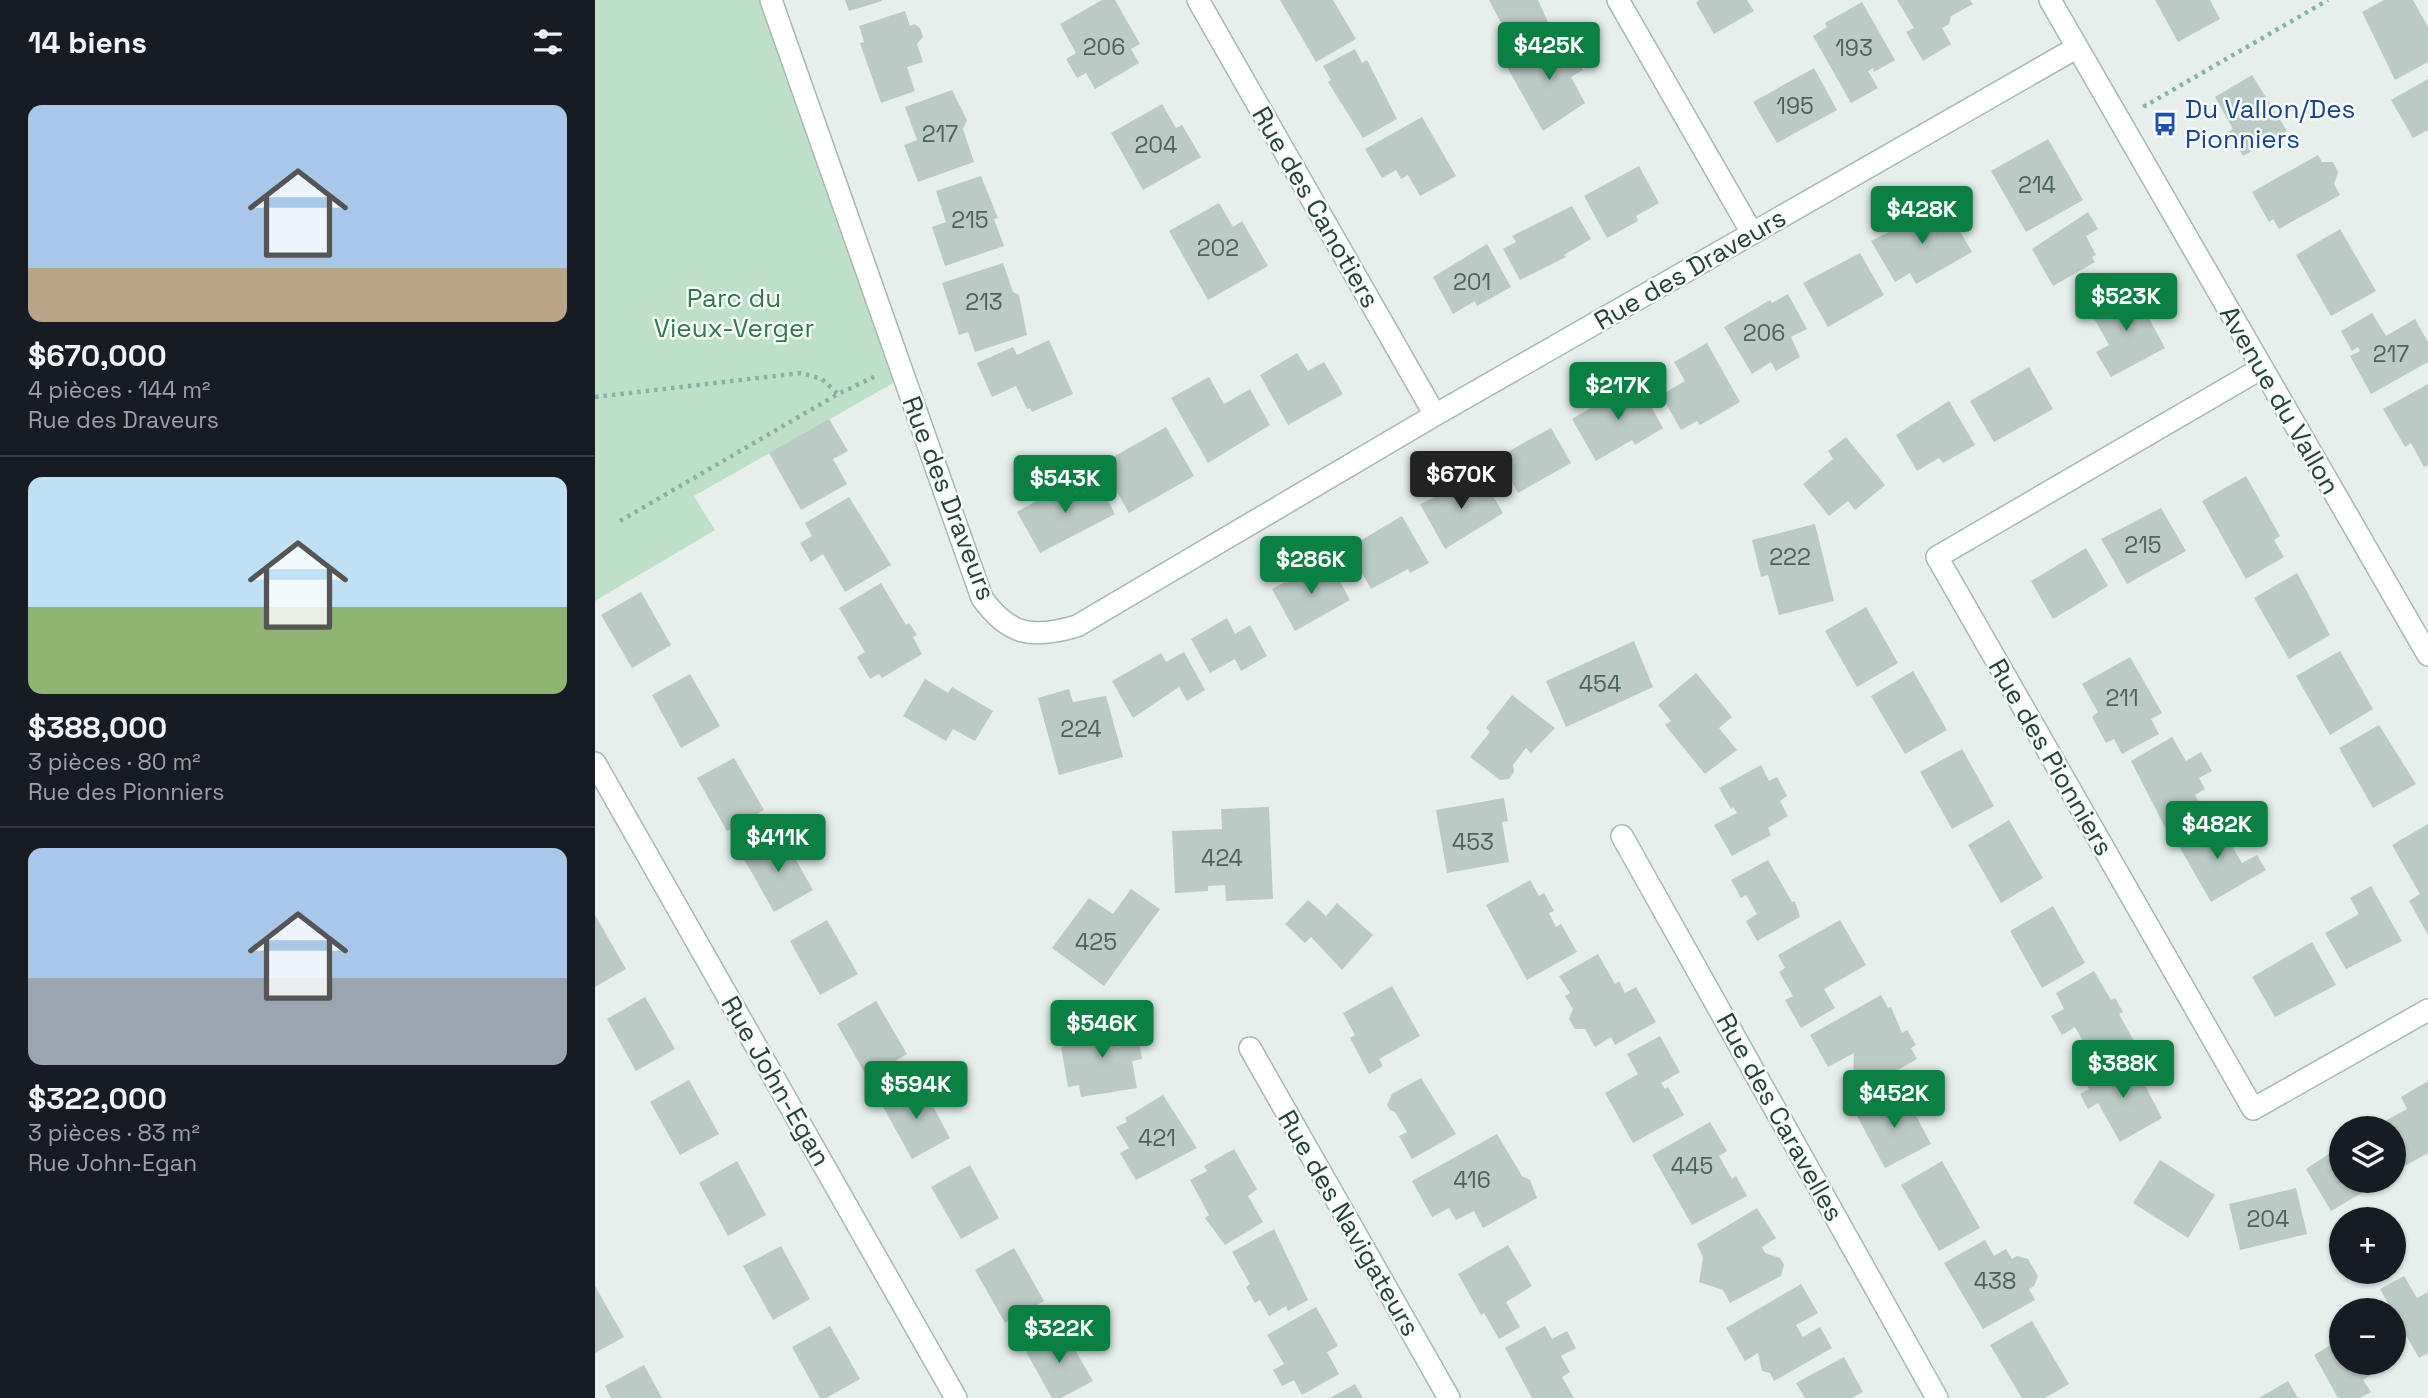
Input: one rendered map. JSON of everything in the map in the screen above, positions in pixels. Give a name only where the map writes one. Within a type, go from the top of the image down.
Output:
[{"type":"street","name":"Rue des Draveurs","points":[[771,0],[982,598],[995,616],[1013,628],[1033,635],[1077,626],[1436,415],[2077,48]]},
{"type":"street","name":"Rue des Canotiers","points":[[1198,0],[1436,415]]},
{"type":"street","points":[[1618,0],[1752,233]]},
{"type":"street","name":"Avenue du Vallon","points":[[2050,0],[2428,655]]},
{"type":"street","name":"Rue des Pionniers","points":[[2262,368],[1937,557],[2253,1109],[2428,1010]]},
{"type":"street","name":"Rue John-Egan","points":[[595,763],[957,1398]]},
{"type":"street","name":"Rue des Caravelles","points":[[1622,836],[1937,1398]]},
{"type":"street","name":"Rue des Navigateurs","points":[[1250,1048],[1449,1398]]},
{"type":"path","points":[[2139,95],[2145,106],[2328,0]]},
{"type":"path","points":[[620,521],[838,394],[899,365]]},
{"type":"path","points":[[595,397],[801,373],[822,379],[838,394]]},
{"type":"green space","name":"Parc du Vieux-Verger","points":[[595,0],[771,0],[904,377],[694,496],[715,530],[595,601]]},
{"type":"building","points":[[845,0],[882,0],[882,1],[849,11]]},
{"type":"building","points":[[1102,0],[1115,0],[1140,44],[1131,49],[1139,63],[1095,89],[1086,73],[1077,78],[1066,59],[1076,53],[1060,24]]},
{"type":"building","points":[[1280,0],[1333,0],[1356,39],[1316,62]]},
{"type":"building","points":[[1489,0],[1538,0],[1552,31],[1516,51]]},
{"type":"building","points":[[1699,0],[1747,0],[1754,11],[1714,34],[1696,3]]},
{"type":"building","points":[[1897,0],[1970,0],[1973,4],[1951,16],[1949,24],[1942,28],[1951,44],[1923,61],[1906,32],[1914,28]]},
{"type":"building","points":[[2155,0],[2210,0],[2220,19],[2178,42]]},
{"type":"building","points":[[2384,0],[2413,0],[2428,27],[2428,62],[2395,80],[2362,12]]},
{"type":"building","points":[[1862,2],[1895,60],[1874,72],[1873,68],[1868,71],[1878,88],[1851,103],[1813,36],[1827,27],[1825,23]]},
{"type":"building","points":[[905,11],[910,26],[914,24],[920,28],[923,37],[917,44],[923,62],[907,67],[915,91],[881,103],[860,43],[864,42],[859,26]]},
{"type":"building","points":[[1563,35],[1583,70],[1571,77],[1585,103],[1543,131],[1507,67]]},
{"type":"building","points":[[1355,49],[1362,63],[1367,60],[1397,119],[1363,138],[1328,82],[1331,80],[1323,66]]},
{"type":"building","points":[[1814,68],[1837,110],[1777,143],[1753,102]]},
{"type":"building","points":[[2252,75],[2287,131],[2243,156],[2229,131],[2233,129],[2215,97]]},
{"type":"building","points":[[2428,79],[2428,130],[2413,138],[2391,100]]},
{"type":"building","points":[[952,90],[967,120],[963,129],[974,162],[918,182],[904,145],[917,140],[905,107]]},
{"type":"building","points":[[1162,104],[1176,128],[1182,125],[1201,157],[1143,190],[1111,133]]},
{"type":"building","points":[[1422,117],[1456,176],[1420,196],[1408,175],[1401,179],[1396,170],[1382,178],[1365,149]]},
{"type":"building","points":[[2048,139],[2083,200],[2026,232],[1991,171]]},
{"type":"building","points":[[2318,155],[2322,162],[2333,162],[2338,172],[2334,184],[2340,195],[2279,229],[2273,219],[2269,222],[2252,192]]},
{"type":"building","points":[[1639,166],[1659,203],[1636,216],[1638,221],[1607,238],[1584,196]]},
{"type":"building","points":[[981,176],[998,218],[994,219],[1004,246],[945,266],[932,227],[946,222],[936,191]]},
{"type":"building","points":[[1219,203],[1233,227],[1242,221],[1268,266],[1208,300],[1169,231]]},
{"type":"building","points":[[1944,204],[1972,252],[1916,284],[1910,273],[1895,282],[1871,241]]},
{"type":"building","points":[[1572,206],[1591,239],[1564,255],[1566,257],[1520,280],[1503,249],[1516,242],[1512,236]]},
{"type":"building","points":[[2088,212],[2098,229],[2086,236],[2096,255],[2092,257],[2095,262],[2053,286],[2032,249]]},
{"type":"building","points":[[2340,229],[2376,291],[2331,316],[2296,255]]},
{"type":"building","points":[[1487,244],[1511,287],[1477,306],[1475,301],[1453,314],[1433,277]]},
{"type":"building","points":[[1860,253],[1884,295],[1828,327],[1803,283]]},
{"type":"building","points":[[1003,263],[1013,292],[1019,295],[1027,335],[975,352],[968,332],[959,335],[942,283]]},
{"type":"building","points":[[2132,287],[2165,348],[2111,377],[2096,352],[2109,345],[2090,311]]},
{"type":"building","points":[[1788,294],[1807,329],[1791,337],[1800,357],[1776,371],[1771,362],[1752,374],[1724,327],[1770,300],[1772,303]]},
{"type":"building","points":[[2372,313],[2386,336],[2415,319],[2428,342],[2428,362],[2371,394],[2350,356],[2360,351],[2358,347],[2352,351],[2341,331]]},
{"type":"building","points":[[1049,340],[1073,394],[1032,412],[1030,408],[1027,409],[1016,386],[992,397],[977,363],[1013,347],[1017,355]]},
{"type":"building","points":[[1707,343],[1740,402],[1700,425],[1697,421],[1681,430],[1661,395],[1685,381],[1674,362]]},
{"type":"building","points":[[1297,353],[1308,371],[1324,362],[1343,394],[1288,425],[1260,375]]},
{"type":"building","points":[[2029,367],[2053,409],[1994,442],[1970,401]]},
{"type":"building","points":[[1209,377],[1224,404],[1250,389],[1270,425],[1208,463],[1171,398]]},
{"type":"building","points":[[1637,381],[1663,428],[1635,445],[1632,440],[1596,461],[1572,419]]},
{"type":"building","points":[[2428,384],[2428,465],[2424,467],[2411,443],[2405,447],[2383,409]]},
{"type":"building","points":[[1949,401],[1975,445],[1943,463],[1939,458],[1917,471],[1896,435]]},
{"type":"building","points":[[829,419],[848,451],[833,459],[847,484],[801,510],[769,453]]},
{"type":"building","points":[[1166,427],[1194,476],[1129,513],[1101,464]]},
{"type":"building","points":[[1551,428],[1571,463],[1518,493],[1498,457]]},
{"type":"building","points":[[1846,437],[1885,485],[1855,510],[1848,501],[1829,516],[1803,484],[1833,459],[1828,451]]},
{"type":"building","points":[[1481,475],[1503,513],[1445,549],[1420,504]]},
{"type":"building","points":[[2246,476],[2280,536],[2274,540],[2284,557],[2246,579],[2202,501]]},
{"type":"building","points":[[1097,481],[1115,514],[1040,553],[1017,512],[1063,486],[1069,497]]},
{"type":"building","points":[[849,497],[891,565],[845,592],[823,554],[811,562],[800,543],[812,536],[805,523]]},
{"type":"building","points":[[2161,508],[2186,551],[2127,584],[2101,539]]},
{"type":"building","points":[[1402,516],[1429,563],[1410,573],[1408,569],[1371,589],[1348,548]]},
{"type":"building","points":[[1815,524],[1834,601],[1779,615],[1768,575],[1761,577],[1752,540]]},
{"type":"building","points":[[2086,548],[2108,586],[2053,619],[2031,581]]},
{"type":"building","points":[[1330,563],[1350,600],[1295,631],[1272,589],[1304,572],[1306,576]]},
{"type":"building","points":[[2297,573],[2330,635],[2289,659],[2254,598]]},
{"type":"building","points":[[881,583],[906,625],[909,623],[917,635],[913,637],[922,654],[882,678],[879,674],[870,679],[857,657],[865,652],[839,608]]},
{"type":"building","points":[[641,592],[671,645],[632,668],[601,615]]},
{"type":"building","points":[[1866,607],[1898,663],[1857,687],[1825,631]]},
{"type":"building","points":[[1227,618],[1235,634],[1250,625],[1267,656],[1241,671],[1235,659],[1210,673],[1191,639]]},
{"type":"building","points":[[1634,641],[1653,687],[1566,727],[1546,681]]},
{"type":"building","points":[[2340,651],[2373,709],[2330,735],[2296,676]]},
{"type":"building","points":[[1184,652],[1205,690],[1187,701],[1179,687],[1133,718],[1112,681],[1161,653],[1166,662]]},
{"type":"building","points":[[2130,657],[2162,713],[2151,719],[2159,734],[2122,754],[2114,739],[2106,743],[2092,717],[2098,712],[2082,684]]},
{"type":"building","points":[[1913,671],[1947,730],[1905,754],[1871,696]]},
{"type":"building","points":[[1696,673],[1732,717],[1719,728],[1737,750],[1705,774],[1665,725],[1671,721],[1658,705]]},
{"type":"building","points":[[690,674],[720,726],[681,748],[652,695]]},
{"type":"building","points":[[925,679],[948,693],[952,687],[993,711],[975,741],[953,729],[946,741],[903,716]]},
{"type":"building","points":[[1069,689],[1073,702],[1106,696],[1123,757],[1059,775],[1038,698]]},
{"type":"building","points":[[1512,695],[1555,728],[1531,753],[1526,748],[1513,765],[1514,772],[1509,779],[1500,780],[1470,757],[1490,732],[1486,728]]},
{"type":"building","points":[[2379,725],[2416,784],[2373,808],[2339,748]]},
{"type":"building","points":[[2172,737],[2186,761],[2201,752],[2212,771],[2199,778],[2205,789],[2195,795],[2203,810],[2167,831],[2131,761]]},
{"type":"building","points":[[1962,749],[1994,806],[1952,829],[1920,772]]},
{"type":"building","points":[[734,758],[764,810],[727,831],[697,778]]},
{"type":"building","points":[[1761,765],[1769,781],[1777,777],[1787,796],[1780,801],[1788,816],[1768,828],[1771,835],[1732,856],[1714,825],[1737,813],[1733,807],[1731,809],[1719,788]]},
{"type":"building","points":[[1504,798],[1508,821],[1502,822],[1509,862],[1447,873],[1436,810]]},
{"type":"building","points":[[1269,807],[1273,899],[1226,901],[1225,885],[1208,886],[1208,891],[1175,893],[1172,831],[1222,829],[1221,809]]},
{"type":"building","points":[[2216,819],[2242,863],[2257,855],[2266,870],[2211,902],[2176,841]]},
{"type":"building","points":[[2009,820],[2043,878],[2001,903],[1968,845]]},
{"type":"building","points":[[2428,824],[2428,935],[2409,901],[2420,894],[2392,845]]},
{"type":"building","points":[[783,837],[813,890],[774,912],[744,859]]},
{"type":"building","points":[[1768,860],[1792,902],[1795,901],[1800,917],[1757,941],[1746,921],[1757,914],[1746,895],[1741,898],[1731,880]]},
{"type":"building","points":[[1530,880],[1539,896],[1544,893],[1554,911],[1549,913],[1556,927],[1561,924],[1577,952],[1527,980],[1486,905]]},
{"type":"building","points":[[2371,886],[2402,941],[2346,969],[2325,933],[2359,914],[2350,898]]},
{"type":"building","points":[[1131,889],[1160,909],[1104,986],[1052,948],[1089,898],[1113,914]]},
{"type":"building","points":[[1308,900],[1326,916],[1337,903],[1373,935],[1342,970],[1311,937],[1305,943],[1285,924]]},
{"type":"building","points":[[2053,906],[2085,963],[2042,988],[2010,931]]},
{"type":"building","points":[[595,915],[626,969],[595,987]]},
{"type":"building","points":[[827,920],[858,974],[820,995],[790,941]]},
{"type":"building","points":[[1840,920],[1866,965],[1824,989],[1835,1008],[1801,1028],[1785,1000],[1793,996],[1779,972],[1785,968],[1778,955]]},
{"type":"building","points":[[2312,942],[2336,985],[2275,1017],[2252,977]]},
{"type":"building","points":[[1598,954],[1615,984],[1619,981],[1625,993],[1636,987],[1656,1022],[1615,1045],[1611,1037],[1595,1047],[1585,1029],[1575,1029],[1569,1019],[1573,1009],[1565,996],[1570,993],[1559,976]]},
{"type":"building","points":[[2094,971],[2111,1000],[2115,998],[2123,1012],[2119,1014],[2134,1041],[2095,1063],[2075,1027],[2062,1035],[2051,1016],[2064,1009],[2056,993]]},
{"type":"building","points":[[1392,986],[1420,1036],[1379,1059],[1383,1066],[1369,1074],[1350,1038],[1355,1035],[1343,1013]]},
{"type":"building","points":[[1881,995],[1888,1008],[1891,1007],[1902,1033],[1907,1030],[1916,1045],[1911,1048],[1917,1059],[1868,1087],[1857,1085],[1853,1078],[1854,1053],[1828,1067],[1810,1035]]},
{"type":"building","points":[[645,997],[675,1049],[636,1071],[607,1019]]},
{"type":"building","points":[[876,1001],[907,1054],[867,1077],[837,1024]]},
{"type":"building","points":[[1136,1024],[1142,1059],[1132,1061],[1137,1088],[1081,1097],[1079,1085],[1068,1087],[1061,1047],[1066,1046],[1065,1036]]},
{"type":"building","points":[[1660,1036],[1680,1072],[1661,1083],[1665,1089],[1668,1087],[1684,1115],[1633,1143],[1605,1093],[1638,1074],[1627,1054]]},
{"type":"building","points":[[2130,1057],[2162,1118],[2120,1142],[2098,1103],[2088,1109],[2080,1094],[2089,1089],[2086,1083]]},
{"type":"building","points":[[1421,1078],[1456,1134],[1412,1159],[1399,1136],[1407,1132],[1395,1112],[1387,1105],[1392,1094]]},
{"type":"building","points":[[689,1080],[719,1134],[680,1155],[650,1102]]},
{"type":"building","points":[[2428,1081],[2428,1153],[2406,1165],[2406,1116],[2394,1116],[2407,1109],[2401,1097]]},
{"type":"building","points":[[921,1084],[950,1138],[912,1159],[882,1105]]},
{"type":"building","points":[[1903,1091],[1931,1144],[1885,1168],[1857,1116]]},
{"type":"building","points":[[1163,1095],[1197,1148],[1136,1180],[1120,1153],[1129,1148],[1116,1127],[1127,1122],[1125,1118]]},
{"type":"building","points":[[1710,1122],[1727,1151],[1719,1156],[1732,1179],[1736,1176],[1747,1196],[1692,1225],[1652,1155]]},
{"type":"building","points":[[1497,1134],[1522,1176],[1530,1180],[1537,1198],[1483,1228],[1474,1211],[1456,1220],[1449,1208],[1432,1217],[1412,1181]]},
{"type":"building","points":[[1234,1149],[1257,1189],[1248,1196],[1263,1222],[1225,1245],[1205,1218],[1209,1215],[1190,1180],[1207,1171],[1204,1166]]},
{"type":"building","points":[[2329,1154],[2329,1193],[2362,1193],[2338,1207],[2329,1208],[2306,1169]]},
{"type":"building","points":[[2160,1160],[2215,1195],[2188,1238],[2133,1203]]},
{"type":"building","points":[[737,1161],[766,1215],[728,1236],[699,1183]]},
{"type":"building","points":[[1942,1161],[1980,1228],[1939,1251],[1901,1185]]},
{"type":"building","points":[[970,1165],[999,1218],[961,1239],[931,1187]]},
{"type":"building","points":[[2296,1188],[2307,1234],[2240,1250],[2229,1204]]},
{"type":"building","points":[[1757,1208],[1776,1238],[1762,1247],[1765,1253],[1780,1258],[1784,1265],[1781,1276],[1730,1303],[1723,1290],[1699,1282],[1703,1258],[1697,1244]]},
{"type":"building","points":[[1274,1229],[1308,1300],[1288,1311],[1286,1306],[1269,1316],[1260,1300],[1255,1303],[1246,1287],[1250,1284],[1232,1252]]},
{"type":"building","points":[[1985,1240],[1994,1256],[2006,1249],[2012,1259],[2017,1256],[2028,1259],[2038,1276],[2034,1286],[2029,1289],[2035,1300],[1983,1329],[1944,1263]]},
{"type":"building","points":[[1508,1245],[1532,1286],[1506,1302],[1520,1327],[1499,1339],[1484,1313],[1481,1315],[1458,1274]]},
{"type":"building","points":[[781,1246],[810,1299],[773,1320],[743,1266]]},
{"type":"building","points":[[1014,1248],[1044,1301],[1005,1323],[975,1270]]},
{"type":"building","points":[[2406,1279],[2417,1298],[2428,1292],[2428,1353],[2419,1358],[2406,1335],[2406,1298],[2385,1298],[2380,1289],[2389,1284],[2406,1284]]},
{"type":"building","points":[[1801,1284],[1818,1313],[1796,1325],[1803,1337],[1820,1327],[1832,1348],[1774,1381],[1770,1373],[1762,1371],[1758,1353],[1745,1361],[1726,1328]]},
{"type":"building","points":[[595,1286],[624,1337],[595,1353]]},
{"type":"building","points":[[1316,1307],[1338,1346],[1327,1352],[1339,1374],[1302,1395],[1294,1380],[1282,1386],[1273,1370],[1284,1364],[1267,1335]]},
{"type":"building","points":[[2032,1321],[2069,1384],[2045,1398],[2022,1398],[1990,1345]]},
{"type":"building","points":[[830,1326],[860,1379],[826,1398],[820,1398],[792,1347]]},
{"type":"building","points":[[1545,1326],[1552,1339],[1567,1331],[1576,1348],[1561,1356],[1570,1372],[1562,1377],[1574,1398],[1532,1398],[1505,1348]]},
{"type":"building","points":[[1063,1329],[1093,1381],[1061,1398],[1052,1398],[1025,1350]]},
{"type":"building","points":[[2329,1346],[2329,1375],[2370,1375],[2363,1380],[2371,1392],[2360,1398],[2338,1398],[2314,1355]]},
{"type":"building","points":[[1844,1357],[1863,1392],[1852,1398],[1805,1398],[1796,1383]]},
{"type":"building","points":[[644,1365],[662,1398],[611,1398],[605,1386]]},
{"type":"building","points":[[2288,1381],[2298,1398],[2259,1398]]},
{"type":"building","points":[[1355,1384],[1363,1398],[1330,1398]]},
{"type":"place","name":"Du Vallon/Des Pionniers","points":[[2165,124]]}]
